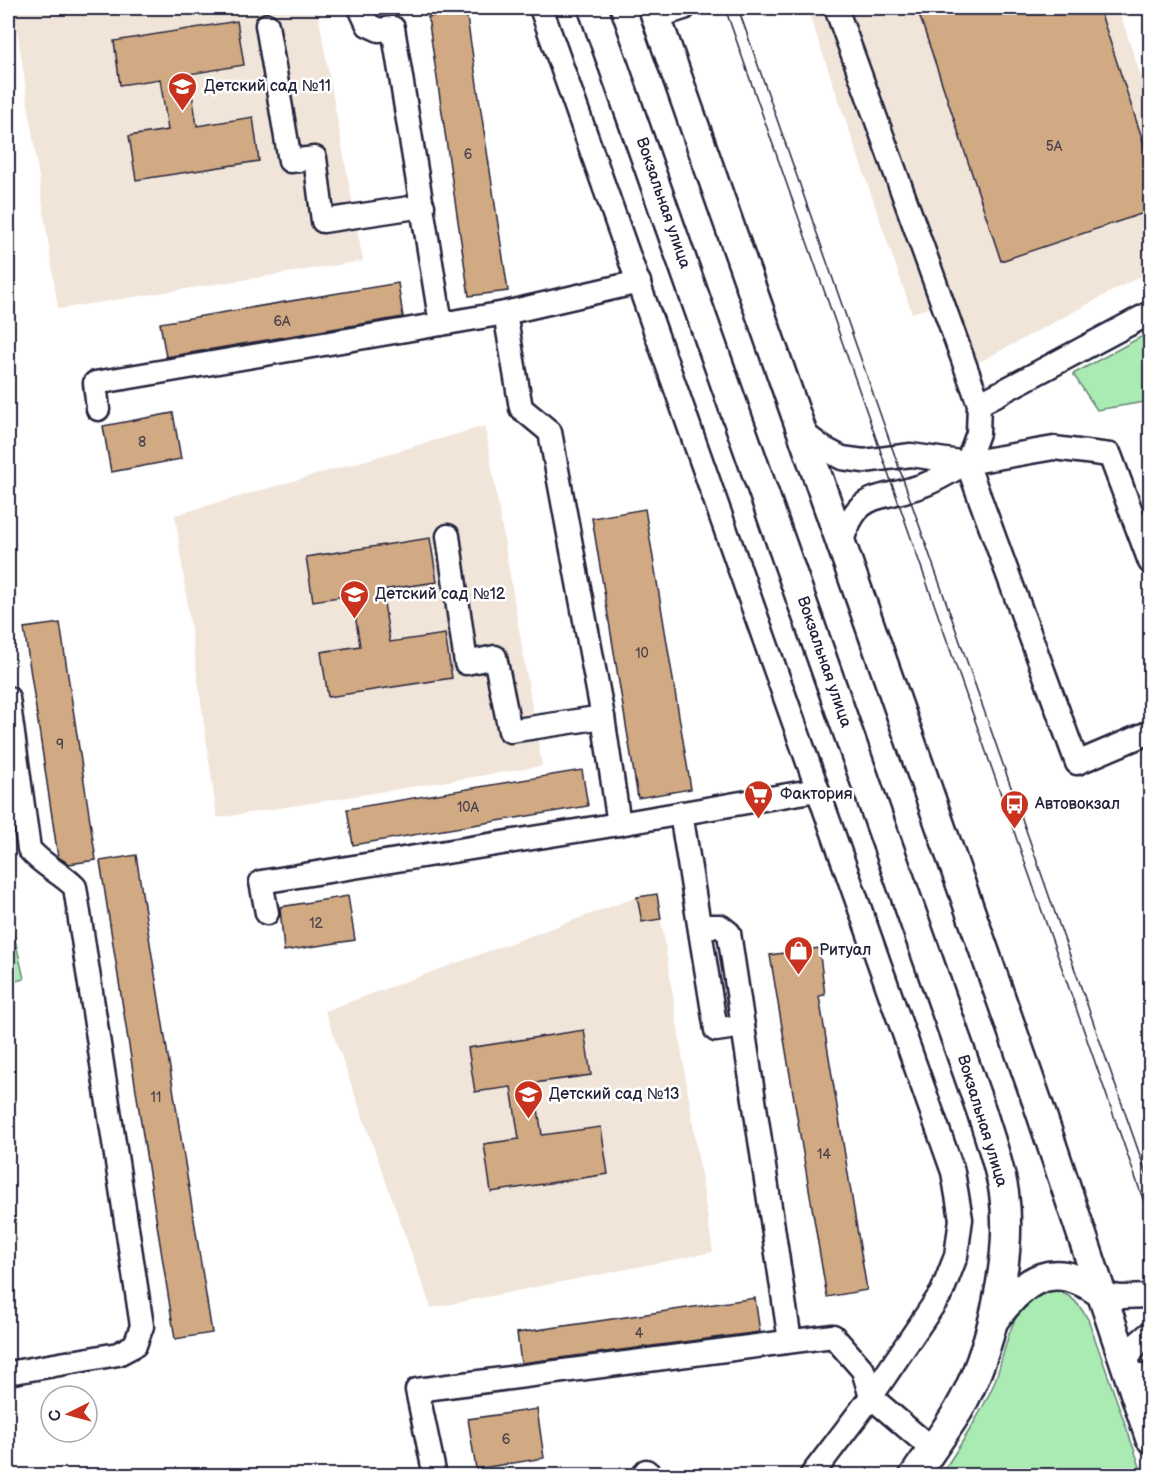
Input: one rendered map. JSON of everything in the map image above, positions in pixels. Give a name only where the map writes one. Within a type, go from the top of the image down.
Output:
[{"type":"main road","name":"Вокзальная улица","points":[[593,8],[995,1154],[1004,1193],[1006,1227],[1002,1272],[992,1324],[962,1401],[914,1476]]},
{"type":"main road","points":[[654,12],[1102,1294],[1134,1371],[1149,1422]]},
{"type":"main road","name":"Вокзальная улица","points":[[992,1324],[1012,1296],[1026,1284],[1041,1277],[1071,1277],[1088,1283],[1102,1294]]},
{"type":"lane","points":[[360,8],[368,25],[379,30],[393,28],[441,324]]},
{"type":"lane","points":[[541,8],[953,1172],[961,1219],[956,1256],[942,1292],[871,1396],[811,1476]]},
{"type":"lane","points":[[654,12],[684,8]]},
{"type":"lane","points":[[836,8],[979,404],[978,433],[967,463],[1077,763],[1150,732]]},
{"type":"lane","points":[[267,25],[290,161],[315,158],[323,221],[423,206]]},
{"type":"lane","points":[[98,409],[94,383],[505,313],[639,282]]},
{"type":"lane","points":[[979,404],[1150,312]]},
{"type":"lane","points":[[505,313],[521,408],[550,432],[603,717],[619,824]]},
{"type":"lane","points":[[802,432],[823,448],[842,458],[864,461],[911,455],[967,463]]},
{"type":"lane","points":[[841,544],[848,523],[857,508],[876,497],[922,486],[967,463],[1054,448],[1110,455],[1150,562]]},
{"type":"lane","points":[[448,536],[466,663],[495,657],[510,731],[603,717]]},
{"type":"lane","points":[[8,698],[29,849],[41,864],[54,870],[75,887],[142,1326],[135,1345],[118,1354],[8,1373]]},
{"type":"lane","points":[[267,913],[261,882],[817,790]]},
{"type":"lane","points":[[681,813],[716,1030],[743,1026],[790,1341]]},
{"type":"lane","points":[[1102,1294],[1121,1298],[1150,1296]]},
{"type":"lane","points":[[1134,1371],[1137,1344],[1150,1333]]},
{"type":"lane","points":[[435,1476],[417,1390],[833,1336],[863,1370],[871,1396],[932,1449]]},
{"type":"lane","points":[[643,1476],[646,1472],[652,1476]]},
{"type":"shaded area","name":"Детский сад №11","points":[[14,8],[317,8],[363,261],[58,309]]},
{"type":"shaded area","points":[[807,8],[1118,8],[1150,102],[1150,271],[955,375],[935,306],[912,313]]},
{"type":"shaded area","name":"Детский сад №12","points":[[485,426],[542,766],[217,818],[175,515]]},
{"type":"shaded area","name":"Детский сад №13","points":[[657,894],[713,1252],[431,1308],[325,1011],[637,897]]},
{"type":"green space","points":[[1150,332],[1150,401],[1097,410],[1073,374]]},
{"type":"green space","points":[[8,908],[24,979],[8,983]]},
{"type":"green space","points":[[1056,1291],[1071,1298],[1088,1319],[1143,1475],[940,1476],[987,1399],[1018,1315],[1034,1297]]},
{"type":"building","points":[[917,8],[1099,8],[1150,162],[1150,211],[1001,261]]},
{"type":"building","points":[[466,11],[508,291],[469,296],[428,17]]},
{"type":"building","points":[[237,21],[244,65],[189,74],[197,126],[253,117],[259,161],[136,180],[129,136],[168,130],[160,79],[120,85],[114,41]]},
{"type":"building","points":[[398,283],[403,317],[166,357],[160,323]]},
{"type":"building","points":[[173,413],[181,459],[111,472],[103,426]]},
{"type":"building","points":[[645,509],[691,789],[638,798],[592,518]]},
{"type":"building","points":[[430,538],[437,582],[382,590],[390,642],[445,634],[452,678],[328,697],[321,652],[360,646],[352,595],[313,601],[306,557]]},
{"type":"building","points":[[60,623],[96,860],[69,864],[58,857],[24,628]]},
{"type":"building","points":[[582,770],[588,806],[353,845],[347,809]]},
{"type":"building","points":[[136,855],[212,1333],[175,1339],[100,861]]},
{"type":"building","points":[[657,894],[661,919],[642,922],[637,897]]},
{"type":"building","points":[[348,896],[355,940],[284,951],[280,907]]},
{"type":"building","points":[[819,948],[825,995],[819,996],[867,1290],[827,1297],[770,955]]},
{"type":"building","points":[[584,1030],[591,1075],[534,1083],[542,1135],[601,1127],[608,1174],[491,1192],[484,1144],[519,1139],[511,1087],[475,1092],[468,1048]]},
{"type":"building","points":[[755,1298],[760,1332],[521,1363],[517,1333]]},
{"type":"building","points":[[537,1409],[544,1458],[476,1469],[468,1419]]},
{"type":"tram line","points":[[725,8],[1150,1219]]},
{"type":"tram line","points":[[738,8],[1150,1184]]},
{"type":"place","name":"Детский сад №11","points":[[183,112]]},
{"type":"place","name":"Детский сад №12","points":[[354,620]]},
{"type":"place","name":"Фактория","points":[[759,820]]},
{"type":"place","name":"Автовокзал","points":[[1014,830]]},
{"type":"place","name":"Ритуал","points":[[798,976]]},
{"type":"place","name":"Детский сад №13","points":[[528,1120]]}]
